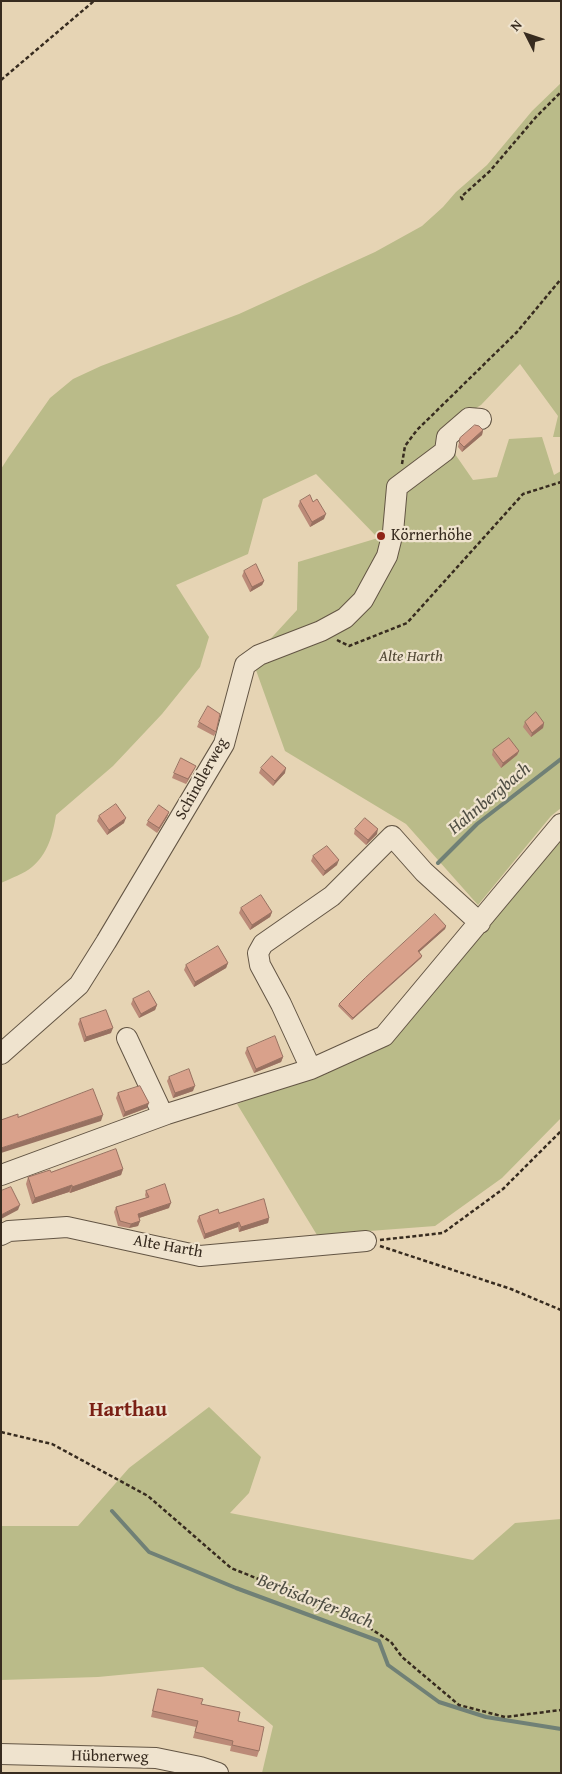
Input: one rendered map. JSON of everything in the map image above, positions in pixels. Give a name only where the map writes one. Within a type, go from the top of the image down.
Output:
[{"type":"street","points":[[397,487],[445,451],[447,437],[469,418],[481,419]]},
{"type":"street","name":"Schindlerweg","points":[[1,1054],[79,985],[102,949],[224,744],[245,665],[259,655],[320,631],[344,618],[363,600],[387,556],[393,532],[397,487]]},
{"type":"street","points":[[1,1175],[164,1115],[311,1069],[384,1036],[561,824]]},
{"type":"street","points":[[311,1069],[260,965],[258,952],[263,944],[332,896],[392,836],[424,872],[480,923]]},
{"type":"street","points":[[126,1038],[164,1115]]},
{"type":"street","name":"Alte Harth","points":[[1,1235],[9,1231],[67,1228],[200,1256],[366,1242]]},
{"type":"street","name":"Hübnerweg","points":[[1,1754],[156,1758],[200,1766],[218,1773]]},
{"type":"path","points":[[1,80],[94,1]]},
{"type":"path","points":[[463,200],[461,197],[490,171],[536,117],[561,92]]},
{"type":"path","points":[[397,487],[405,446],[417,430],[517,332],[561,279]]},
{"type":"path","points":[[320,631],[349,646],[407,623],[523,494],[561,482]]},
{"type":"path","points":[[366,1242],[443,1233],[503,1189],[561,1131]]},
{"type":"path","points":[[366,1242],[511,1289],[561,1310]]},
{"type":"path","points":[[1,1432],[52,1444],[148,1496],[231,1568],[353,1617],[391,1642],[402,1658],[459,1705],[505,1717],[561,1710]]},
{"type":"green space","points":[[561,83],[561,437],[553,437],[558,416],[520,364],[481,405],[439,431],[473,480],[497,477],[509,439],[542,437],[554,475],[561,471],[561,808],[551,816],[478,905],[406,824],[285,751],[252,659],[297,610],[298,562],[378,538],[316,474],[263,499],[248,554],[176,585],[209,637],[200,667],[162,714],[113,766],[56,815],[49,843],[38,862],[25,872],[1,883],[1,469],[50,398],[73,379],[101,366],[239,314],[375,252],[422,226],[456,192],[487,165],[532,111]]},
{"type":"green space","points":[[561,837],[561,1118],[502,1178],[435,1226],[317,1235],[237,1104],[389,1043]]},
{"type":"green space","points":[[209,1407],[261,1457],[249,1493],[230,1513],[473,1560],[515,1523],[561,1519],[561,1773],[262,1773],[273,1726],[203,1667],[98,1677],[1,1680],[1,1526],[78,1526],[129,1468]]},
{"type":"building","points":[[475,425],[483,430],[464,447],[459,442],[460,438]]},
{"type":"building","points":[[310,495],[313,502],[317,499],[326,514],[312,522],[300,501]]},
{"type":"building","points":[[256,564],[264,581],[252,587],[244,571]]},
{"type":"building","points":[[208,706],[220,714],[216,732],[199,722]]},
{"type":"building","points":[[536,712],[544,723],[532,733],[525,722]]},
{"type":"building","points":[[509,738],[519,751],[503,763],[493,750]]},
{"type":"building","points":[[272,756],[286,768],[275,781],[261,768]]},
{"type":"building","points":[[181,758],[196,766],[188,779],[174,773]]},
{"type":"building","points":[[116,804],[126,818],[109,830],[99,816]]},
{"type":"building","points":[[159,805],[169,812],[159,828],[148,821]]},
{"type":"building","points":[[365,818],[378,829],[368,840],[355,829]]},
{"type":"building","points":[[327,846],[339,860],[325,871],[313,856]]},
{"type":"building","points":[[261,895],[272,912],[252,925],[241,908]]},
{"type":"building","points":[[435,914],[446,926],[418,951],[422,956],[353,1018],[339,1004]]},
{"type":"building","points":[[218,946],[228,963],[195,982],[186,965]]},
{"type":"building","points":[[149,991],[157,1005],[141,1014],[133,999]]},
{"type":"building","points":[[106,1010],[113,1028],[86,1037],[80,1019]]},
{"type":"building","points":[[275,1036],[283,1057],[256,1069],[247,1048]]},
{"type":"building","points":[[189,1069],[195,1086],[175,1093],[169,1077]]},
{"type":"building","points":[[140,1086],[149,1103],[125,1112],[118,1093]]},
{"type":"building","points":[[93,1089],[103,1115],[1,1148],[1,1120],[18,1114],[18,1117]]},
{"type":"building","points":[[116,1149],[123,1169],[35,1198],[28,1177],[50,1170],[51,1172]]},
{"type":"building","points":[[165,1184],[171,1203],[138,1214],[140,1221],[131,1224],[120,1221],[116,1207],[149,1197],[146,1191]]},
{"type":"building","points":[[11,1187],[20,1205],[1,1215],[1,1191]]},
{"type":"building","points":[[264,1199],[269,1218],[241,1227],[239,1222],[205,1234],[199,1216],[218,1209],[219,1213]]},
{"type":"building","points":[[158,1689],[203,1699],[201,1704],[240,1712],[238,1721],[264,1727],[259,1751],[232,1745],[233,1741],[195,1732],[198,1721],[153,1711]]},
{"type":"waterway","name":"Hahnbergbach","points":[[438,863],[477,824],[561,759]]},
{"type":"waterway","name":"Berbisdorfer Bach","points":[[112,1511],[149,1552],[236,1588],[379,1641],[388,1665],[439,1702],[486,1717],[561,1729]]},
{"type":"place","name":"Körnerhöhe","points":[[381,536]]},
{"type":"district","name":"Harthau","points":[[128,1411]]}]
